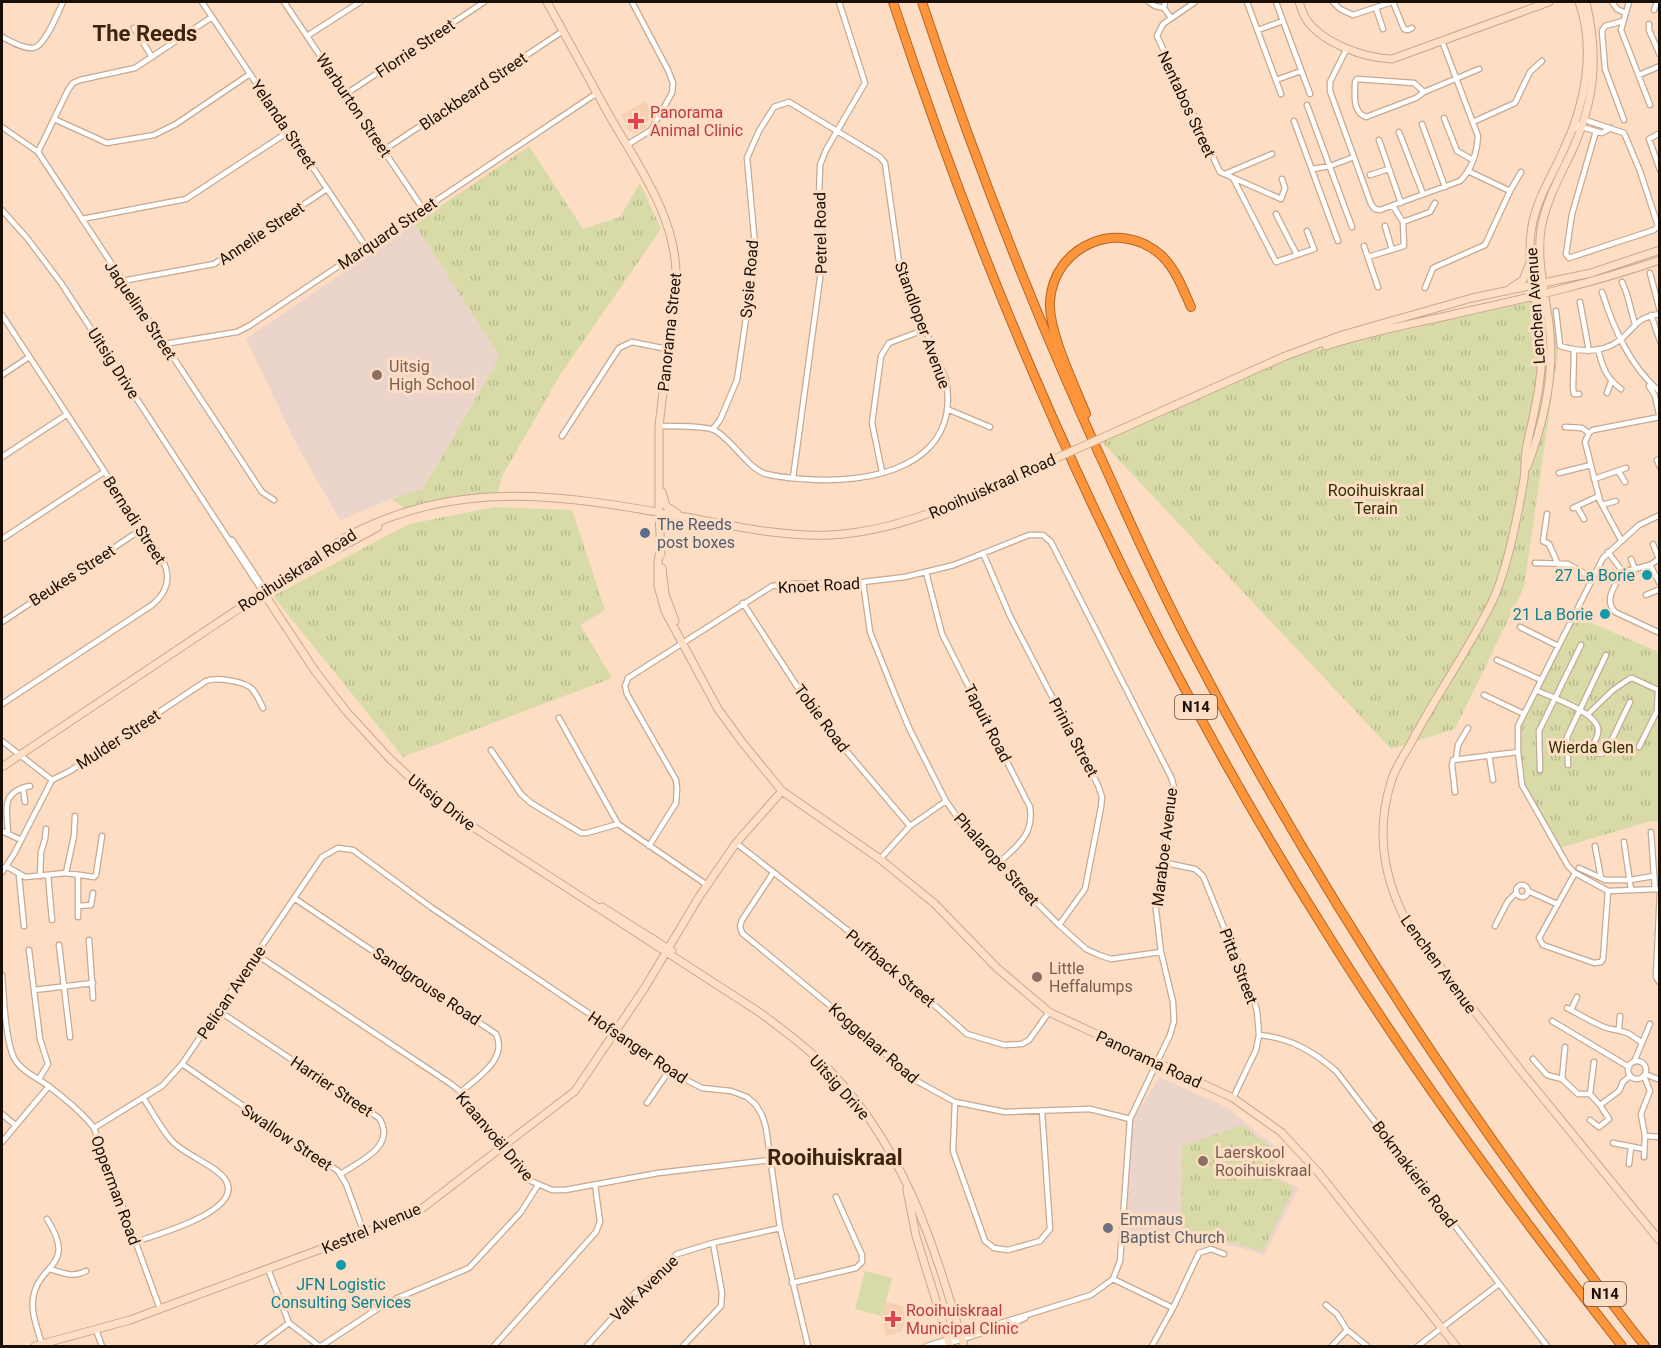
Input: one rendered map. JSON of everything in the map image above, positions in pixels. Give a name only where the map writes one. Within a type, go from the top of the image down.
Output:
[{"type":"highway","name":"N14","points":[[893,2],[966,206],[1046,402],[1103,527],[1216,745],[1325,931],[1408,1057],[1498,1185],[1622,1347]]},
{"type":"highway","name":"N14","points":[[922,2],[954,96],[1013,254],[1070,392],[1187,641],[1298,842],[1374,967],[1460,1095],[1545,1214],[1645,1347]]},
{"type":"highway","points":[[1148,559],[1142,540],[1092,431],[1055,333],[1050,304],[1051,293],[1058,272],[1070,256],[1095,241],[1116,238],[1138,242],[1161,255],[1179,280],[1191,308]]},
{"type":"main road","name":"Panorama Street","points":[[547,2],[647,181],[665,219],[675,248],[677,264],[659,426],[660,549],[666,602],[718,709],[782,791],[806,809]]},
{"type":"main road","points":[[1299,2],[1307,20],[1321,35],[1366,57],[1392,59],[1549,2]]},
{"type":"main road","name":"Lenchen Avenue","points":[[1524,477],[1526,453],[1538,397],[1541,365],[1541,344],[1530,256],[1531,232],[1539,199],[1579,111],[1586,77],[1586,42],[1579,2]]},
{"type":"main road","name":"Lenchen Avenue","points":[[1586,2],[1592,25],[1594,64],[1591,97],[1549,197],[1539,256],[1550,333],[1551,359],[1542,424],[1524,477],[1507,553],[1493,601],[1391,779],[1382,834],[1389,882],[1399,909],[1419,941],[1659,1241]]},
{"type":"main road","name":"Rooihuiskraal Road","points":[[2,767],[195,638],[230,619],[265,592],[346,537],[407,510],[439,503],[494,496],[553,497],[600,508],[691,518],[780,534],[860,532],[896,525],[925,516],[1275,362],[1342,335],[1445,305],[1612,267],[1659,250]]},
{"type":"main road","points":[[1502,292],[1523,280],[1530,256]]},
{"type":"main road","name":"Rooihuiskraal Road","points":[[1275,362],[1371,333],[1544,294],[1659,260]]},
{"type":"main road","points":[[659,478],[663,498],[669,509],[691,518]]},
{"type":"main road","name":"Uitsig Drive","points":[[265,592],[315,670],[346,711],[420,788],[467,823],[579,895],[612,912],[752,1006],[834,1075],[873,1123],[904,1176],[928,1232],[962,1340]]},
{"type":"main road","name":"Kestrel Avenue","points":[[38,1346],[160,1309],[420,1210],[575,1091],[635,1000],[692,905],[736,843],[782,791]]},
{"type":"main road","name":"Panorama Road","points":[[806,809],[880,859],[937,906],[997,968],[1049,1012],[1233,1098],[1281,1132],[1456,1347]]},
{"type":"main road","name":"Uitsig Drive","points":[[904,1176],[916,1236],[949,1343]]},
{"type":"street","points":[[2,37],[29,48],[36,47],[45,37],[63,2]]},
{"type":"street","name":"Yelanda Street","points":[[202,2],[366,247]]},
{"type":"street","name":"Warburton Street","points":[[285,2],[423,209]]},
{"type":"street","points":[[308,36],[360,2]]},
{"type":"street","name":"Florrie Street","points":[[346,94],[484,2]]},
{"type":"street","points":[[627,145],[651,130],[672,93],[673,83],[632,2]]},
{"type":"street","name":"Petrel Road","points":[[793,478],[823,256],[819,198],[820,165],[865,83],[839,2]]},
{"type":"street","points":[[1149,2],[1164,8],[1171,18],[1195,2]]},
{"type":"street","points":[[1164,8],[1165,2]]},
{"type":"street","points":[[1247,2],[1281,94]]},
{"type":"street","points":[[1276,2],[1310,94]]},
{"type":"street","points":[[1333,2],[1340,9],[1353,15],[1392,2],[1404,29],[1412,28]]},
{"type":"street","points":[[1612,2],[1617,9],[1625,13]]},
{"type":"street","points":[[1629,2],[1622,30],[1650,105]]},
{"type":"street","points":[[1654,10],[1657,2]]},
{"type":"street","points":[[1376,8],[1383,29]]},
{"type":"street","points":[[38,152],[68,90],[75,81],[131,69],[212,17]]},
{"type":"street","name":"Nentabos Street","points":[[1171,18],[1160,27],[1156,36],[1222,173]]},
{"type":"street","points":[[1258,30],[1283,21]]},
{"type":"street","points":[[1623,21],[1605,27],[1602,31],[1605,69],[1624,120]]},
{"type":"street","points":[[1649,24],[1649,30],[1659,55]]},
{"type":"street","points":[[134,28],[152,57]]},
{"type":"street","name":"Blackbeard Street","points":[[384,150],[563,31]]},
{"type":"street","points":[[1347,48],[1330,82],[1329,91],[1372,206],[1377,210],[1463,179],[1473,160],[1478,139],[1443,41]]},
{"type":"street","points":[[1473,122],[1515,103],[1530,72],[1542,61]]},
{"type":"street","points":[[1639,75],[1659,66]]},
{"type":"street","points":[[1424,92],[1414,83],[1357,79],[1355,82],[1356,107],[1363,116],[1416,98],[1456,77],[1479,69]]},
{"type":"street","points":[[1276,80],[1301,71]]},
{"type":"street","points":[[54,119],[107,143],[154,135],[176,124],[250,74]]},
{"type":"street","name":"Marquard Street","points":[[164,344],[237,332],[597,93]]},
{"type":"street","name":"Standloper Avenue","points":[[713,429],[762,472],[793,478],[852,480],[906,465],[928,449],[939,434],[947,409],[946,380],[900,269],[885,163],[880,157],[838,130],[787,102]]},
{"type":"street","name":"Sysie Road","points":[[713,429],[724,411],[737,380],[753,270],[755,245],[747,158],[759,131],[774,107],[787,102]]},
{"type":"street","points":[[1307,105],[1352,227]]},
{"type":"street","points":[[1579,111],[1582,123],[1596,131],[1604,133],[1611,128]]},
{"type":"street","points":[[1444,118],[1457,151],[1473,160]]},
{"type":"street","points":[[1294,122],[1338,241]]},
{"type":"street","points":[[1571,132],[1582,123],[1611,128],[1624,133],[1628,138],[1658,226],[1654,230],[1569,258],[1566,254],[1572,214],[1596,131]]},
{"type":"street","points":[[1422,124],[1445,187]]},
{"type":"street","name":"Jaqueline Street","points":[[2,127],[38,152],[262,492],[274,500]]},
{"type":"street","points":[[82,219],[186,199],[288,132]]},
{"type":"street","points":[[1399,132],[1423,194]]},
{"type":"street","points":[[1659,133],[1648,139],[1659,170]]},
{"type":"street","points":[[1379,140],[1401,203]]},
{"type":"street","points":[[1222,173],[1272,154]]},
{"type":"street","points":[[1312,169],[1330,166],[1354,157]]},
{"type":"street","points":[[1370,176],[1389,169]]},
{"type":"street","points":[[1468,171],[1510,191]]},
{"type":"street","points":[[1425,288],[1433,267],[1485,245],[1521,172]]},
{"type":"street","points":[[1222,173],[1281,199],[1285,188],[1282,179]]},
{"type":"street","points":[[1233,178],[1276,262],[1315,249],[1307,231]]},
{"type":"street","name":"Annelie Street","points":[[122,281],[214,264],[327,189]]},
{"type":"street","points":[[1403,222],[1430,213],[1435,203]]},
{"type":"street","points":[[1368,257],[1404,246],[1403,222],[1393,206]]},
{"type":"street","name":"Uitsig Drive","points":[[2,210],[27,238],[61,283],[265,592]]},
{"type":"street","points":[[1276,214],[1297,255]]},
{"type":"street","points":[[1385,226],[1392,250]]},
{"type":"street","points":[[1364,246],[1378,287]]},
{"type":"street","points":[[1556,311],[1560,346],[1574,351],[1589,351],[1611,346],[1639,320],[1659,313],[1650,273]]},
{"type":"street","points":[[1623,282],[1635,324]]},
{"type":"street","points":[[1602,292],[1614,329],[1655,396],[1659,415],[1593,430],[1585,442],[1602,505],[1621,540]]},
{"type":"street","points":[[1581,302],[1589,351]]},
{"type":"street","name":"Bernadi Street","points":[[2,315],[166,567],[168,579],[160,598],[2,704]]},
{"type":"street","points":[[1651,315],[1659,341]]},
{"type":"street","points":[[882,472],[872,423],[880,356],[890,344],[924,330]]},
{"type":"street","points":[[562,436],[619,348],[632,342],[668,349]]},
{"type":"street","points":[[1598,349],[1603,367],[1611,382],[1621,389]]},
{"type":"street","points":[[1574,351],[1573,388],[1574,394],[1580,394]]},
{"type":"street","points":[[2,375],[29,357]]},
{"type":"street","points":[[1647,381],[1659,392]]},
{"type":"street","points":[[1607,393],[1611,382]]},
{"type":"street","points":[[947,409],[990,427]]},
{"type":"street","points":[[2,457],[66,415]]},
{"type":"street","points":[[659,426],[713,429]]},
{"type":"street","points":[[1565,427],[1582,428],[1589,433]]},
{"type":"street","points":[[1659,459],[1657,460],[1659,467]]},
{"type":"street","points":[[1559,473],[1591,465]]},
{"type":"street","points":[[1594,479],[1620,472],[1626,468]]},
{"type":"street","points":[[2,539],[104,472]]},
{"type":"street","points":[[1620,472],[1625,482]]},
{"type":"street","points":[[1584,519],[1575,507],[1599,496]]},
{"type":"street","points":[[1602,505],[1616,501]]},
{"type":"street","points":[[1547,514],[1543,541],[1549,544],[1557,562]]},
{"type":"street","points":[[1658,890],[1608,891],[1575,873],[1567,865],[1523,787],[1517,730],[1591,577],[1608,552],[1639,525],[1658,515],[1659,522]]},
{"type":"street","name":"Beukes Street","points":[[2,622],[142,529]]},
{"type":"street","name":"Knoet Road","points":[[649,846],[676,802],[676,780],[627,694],[628,678],[685,644],[743,603],[775,585],[863,582],[926,572],[954,565],[1029,535]]},
{"type":"street","name":"Maraboe Avenue","points":[[1029,535],[1043,535],[1051,542],[1171,777],[1174,787],[1155,902],[1161,952],[1173,996],[1174,1021],[1158,1062],[1130,1119],[1120,1261],[1113,1279]]},
{"type":"street","points":[[1653,544],[1659,559],[1650,565],[1623,572],[1611,593],[1612,609],[1659,633]]},
{"type":"street","points":[[1608,552],[1623,572]]},
{"type":"street","name":"Prinia Street","points":[[983,554],[1010,616],[1098,785],[1102,797],[1085,889],[1059,926]]},
{"type":"street","points":[[1631,559],[1635,569]]},
{"type":"street","points":[[1535,563],[1557,562],[1570,565],[1591,577]]},
{"type":"street","points":[[1650,565],[1659,584]]},
{"type":"street","name":"Tapuit Road","points":[[926,572],[942,634],[1030,807],[1030,828],[1025,838],[998,864]]},
{"type":"street","name":"Phalarope Street","points":[[863,582],[872,639],[910,730],[946,801],[962,824],[1059,926],[1086,948],[1111,959],[1161,952]]},
{"type":"street","points":[[1646,595],[1659,589]]},
{"type":"street","name":"Tobie Road","points":[[743,603],[818,718],[910,826]]},
{"type":"street","points":[[1520,627],[1558,646]]},
{"type":"street","points":[[1540,770],[1538,732],[1581,645]]},
{"type":"street","points":[[1568,765],[1566,739],[1606,655]]},
{"type":"street","points":[[1497,660],[1541,680]]},
{"type":"street","points":[[1588,714],[1613,690],[1629,679],[1632,678],[1658,690],[1657,711],[1639,747]]},
{"type":"street","name":"Mulder Street","points":[[52,780],[70,771],[212,679],[222,679],[250,687],[263,708]]},
{"type":"street","points":[[1536,690],[1588,714],[1599,730],[1593,747],[1598,753],[1605,753],[1630,702]]},
{"type":"street","points":[[1484,695],[1524,714]]},
{"type":"street","points":[[559,718],[618,824],[707,885]]},
{"type":"street","points":[[1456,759],[1458,745],[1468,728]]},
{"type":"street","points":[[2,741],[52,780],[2,872]]},
{"type":"street","points":[[491,750],[521,794],[531,803],[580,833],[618,824]]},
{"type":"street","points":[[1455,792],[1453,759],[1518,752]]},
{"type":"street","points":[[1489,755],[1493,780]]},
{"type":"street","points":[[8,833],[4,803],[12,792],[30,786]]},
{"type":"street","points":[[23,788],[25,802]]},
{"type":"street","points":[[880,859],[910,826],[946,801]]},
{"type":"street","points":[[66,873],[74,836],[75,816]]},
{"type":"street","points":[[40,876],[41,852],[46,829]]},
{"type":"street","points":[[2,831],[21,840]]},
{"type":"street","points":[[1651,832],[1654,876],[1658,890],[1656,977],[1659,983]]},
{"type":"street","points":[[6,866],[24,878],[66,873],[95,876],[102,836]]},
{"type":"street","points":[[1624,842],[1631,890]]},
{"type":"street","name":"Puffback Street","points":[[736,843],[864,944],[968,1034],[1004,1045],[1022,1044],[1029,1040],[1049,1012]]},
{"type":"street","points":[[1595,846],[1601,878]]},
{"type":"street","name":"Pelican Avenue","points":[[94,1128],[162,1086],[182,1064],[322,857],[338,848],[353,850]]},
{"type":"street","name":"Hofsanger Road","points":[[353,850],[432,908],[615,1031],[669,1071],[702,1088],[730,1091],[747,1097],[756,1105],[762,1115],[771,1160],[780,1228],[808,1347]]},
{"type":"street","name":"Pitta Street","points":[[1161,862],[1195,869],[1203,876],[1254,1001],[1259,1035],[1256,1050],[1233,1098]]},
{"type":"street","points":[[1579,868],[1605,880],[1630,880],[1654,876]]},
{"type":"street","name":"Koggelaar Road","points":[[773,873],[742,920],[740,929],[744,936],[850,1022],[913,1079],[955,1102],[1005,1112],[1090,1109],[1130,1119]]},
{"type":"street","points":[[1575,873],[1539,938],[1540,943],[1599,963],[1603,959],[1608,891]]},
{"type":"street","points":[[48,875],[52,920]]},
{"type":"street","points":[[78,875],[78,917]]},
{"type":"street","points":[[19,876],[24,926]]},
{"type":"street","points":[[1496,926],[1508,901],[1521,885],[1527,887],[1528,891],[1557,904]]},
{"type":"street","points":[[1516,893],[1523,897],[1528,891]]},
{"type":"street","points":[[78,906],[91,905],[93,893]]},
{"type":"street","name":"Sandgrouse Road","points":[[294,898],[496,1034],[500,1044],[497,1057],[461,1092]]},
{"type":"street","points":[[89,940],[93,998]]},
{"type":"street","points":[[59,945],[70,1037]]},
{"type":"street","points":[[29,950],[40,1039],[48,1064],[39,1079]]},
{"type":"street","name":"Kraanvoël Drive","points":[[257,955],[461,1092],[524,1174],[538,1185],[552,1190],[566,1190],[658,1173],[771,1160]]},
{"type":"street","name":"Opperman Road","points":[[2,975],[13,1055],[18,1064],[83,1114],[94,1128],[160,1309]]},
{"type":"street","points":[[34,990],[93,983]]},
{"type":"street","points":[[1577,997],[1569,1009],[1610,1029],[1619,1028],[1630,1033],[1642,1043]]},
{"type":"street","name":"Harrier Street","points":[[219,1011],[380,1118],[385,1131],[382,1144],[341,1174]]},
{"type":"street","points":[[1619,1028],[1620,1016]]},
{"type":"street","points":[[1552,1021],[1629,1067]]},
{"type":"street","points":[[1629,1067],[1634,1062],[1650,1024]]},
{"type":"street","name":"Bokmakierie Road","points":[[1259,1035],[1280,1037],[1297,1044],[1322,1058],[1336,1071],[1547,1347]]},
{"type":"street","points":[[1562,1079],[1565,1047]]},
{"type":"street","points":[[1533,1059],[1549,1076],[1562,1079],[1577,1094],[1590,1094],[1609,1119],[1599,1127],[1590,1120]]},
{"type":"street","points":[[1590,1094],[1594,1062]]},
{"type":"street","points":[[1634,1062],[1642,1063],[1646,1068],[1645,1075],[1650,1090],[1641,1114],[1645,1136],[1644,1157]]},
{"type":"street","name":"Swallow Street","points":[[182,1064],[341,1174],[364,1233]]},
{"type":"street","points":[[1629,1067],[1630,1076]]},
{"type":"street","points":[[647,1103],[669,1071]]},
{"type":"street","points":[[1630,1076],[1638,1079],[1645,1075],[1659,1080]]},
{"type":"street","points":[[1600,1105],[1618,1092],[1622,1083],[1630,1076]]},
{"type":"street","points":[[2,1142],[49,1086]]},
{"type":"street","points":[[136,1242],[210,1213],[224,1202],[228,1188],[223,1177],[172,1141],[144,1099]]},
{"type":"street","points":[[955,1102],[953,1154],[985,1241],[998,1250],[1008,1250],[1040,1241],[1050,1229],[1042,1111]]},
{"type":"street","points":[[2,1114],[15,1125]]},
{"type":"street","points":[[1645,1136],[1659,1137]]},
{"type":"street","points":[[1613,1143],[1644,1149]]},
{"type":"street","points":[[1629,1164],[1631,1147]]},
{"type":"street","points":[[268,1269],[289,1323],[320,1347],[388,1302],[469,1268],[521,1212],[538,1185]]},
{"type":"street","points":[[495,1347],[596,1232],[600,1222],[595,1185]]},
{"type":"street","points":[[792,1283],[856,1268],[862,1262],[862,1255],[836,1197]]},
{"type":"street","points":[[38,1346],[33,1297],[58,1257],[59,1246],[55,1232],[47,1219]]},
{"type":"street","name":"Valk Avenue","points":[[587,1347],[632,1296],[674,1256],[685,1250],[780,1228]]},
{"type":"street","points":[[683,1347],[721,1306],[722,1293],[713,1243]]},
{"type":"street","points":[[1152,1347],[1199,1253],[1211,1250],[1224,1254]]},
{"type":"street","points":[[50,1269],[75,1276],[86,1271]]},
{"type":"street","points":[[927,1347],[962,1340],[1014,1318],[1027,1316],[1091,1295],[1113,1279],[1173,1308]]},
{"type":"street","points":[[1418,1347],[1499,1284]]},
{"type":"street","points":[[1326,1305],[1337,1314],[1347,1330],[1367,1347]]},
{"type":"street","points":[[258,1347],[289,1323]]},
{"type":"street","points":[[96,1330],[102,1347]]},
{"type":"street","points":[[1332,1347],[1347,1330]]},
{"type":"street","points":[[941,1347],[949,1343]]},
{"type":"shaded area","name":"Panorama Animal Clinic","points":[[646,101],[652,114],[644,128],[636,133],[628,130],[621,115]]},
{"type":"shaded area","name":"Uitsig High School","points":[[414,224],[500,356],[423,489],[391,499],[340,520],[297,445],[246,339]]},
{"type":"shaded area","name":"Laerskool Rooihuiskraal","points":[[1159,1077],[1226,1107],[1282,1152],[1272,1174],[1299,1188],[1264,1255],[1235,1246],[1121,1236],[1132,1122]]},
{"type":"shaded area","name":"Rooihuiskraal Municipal Clinic","points":[[886,1302],[903,1306],[905,1326],[902,1331],[886,1336],[882,1316]]},
{"type":"green space","points":[[529,146],[583,229],[620,217],[640,183],[661,229],[560,375],[501,478],[498,494],[405,508],[391,499],[423,489],[500,356],[414,224]]},
{"type":"green space","name":"Rooihuiskraal Terain","points":[[1547,298],[1558,353],[1524,587],[1455,729],[1391,749],[1099,439],[1304,353]]},
{"type":"green space","points":[[494,507],[572,510],[605,610],[580,625],[612,678],[403,757],[273,596],[409,524]]},
{"type":"green space","name":"Wierda Glen","points":[[1575,616],[1659,652],[1659,822],[1651,821],[1560,848],[1523,785],[1520,728]]},
{"type":"green space","points":[[1242,1125],[1277,1153],[1268,1174],[1294,1188],[1262,1252],[1236,1243],[1185,1240],[1185,1226],[1181,1225],[1182,1146]]},
{"type":"green space","points":[[865,1271],[892,1278],[882,1316],[855,1309]]},
{"type":"place","name":"Panorama Animal Clinic","points":[[636,121]]},
{"type":"place","name":"Uitsig High School","points":[[377,375]]},
{"type":"place","name":"The Reeds post boxes","points":[[645,533]]},
{"type":"place","name":"27 La Borie","points":[[1647,575]]},
{"type":"place","name":"21 La Borie","points":[[1605,614]]},
{"type":"place","name":"Little Heffalumps","points":[[1037,977]]},
{"type":"place","name":"Laerskool Rooihuiskraal","points":[[1203,1161]]},
{"type":"place","name":"Emmaus Baptist Church","points":[[1108,1228]]},
{"type":"place","name":"JFN Logistic Consulting Services","points":[[341,1265]]},
{"type":"place","name":"Rooihuiskraal Municipal Clinic","points":[[893,1319]]},
{"type":"district","name":"The Reeds","points":[[145,33]]},
{"type":"district","name":"Rooihuiskraal","points":[[835,1157]]}]
